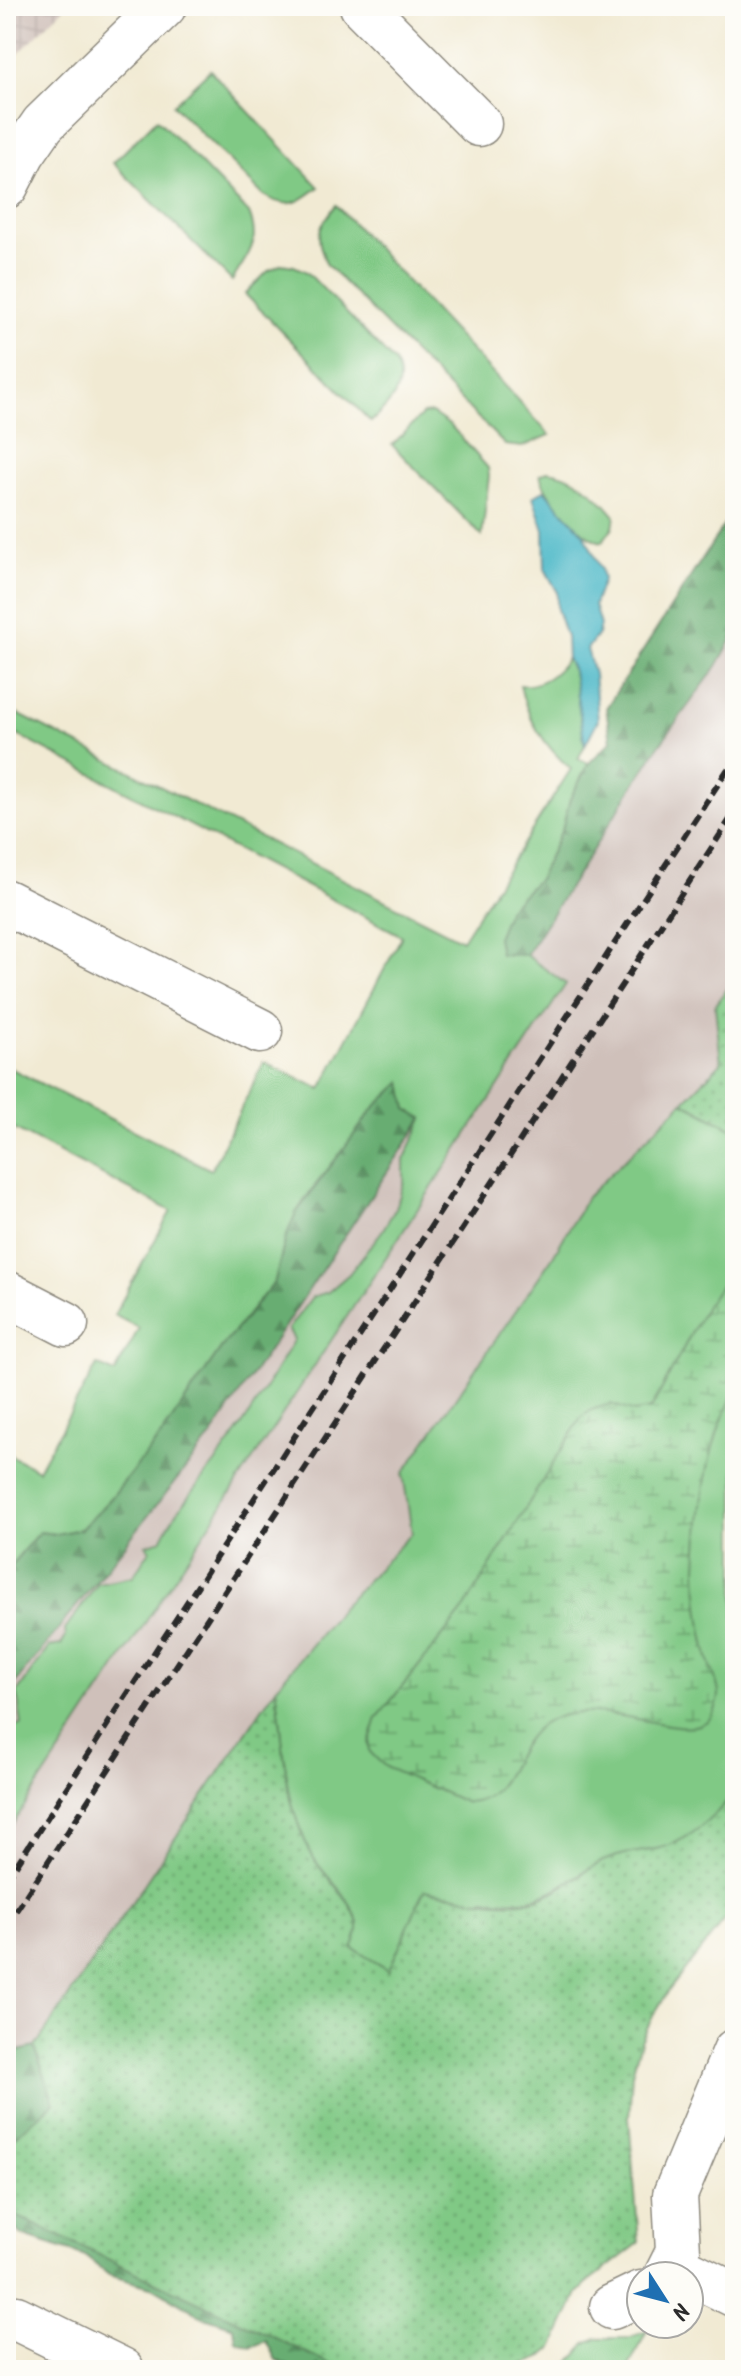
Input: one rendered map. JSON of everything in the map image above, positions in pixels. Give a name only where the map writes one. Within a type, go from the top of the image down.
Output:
[{"type":"street","points":[[6,186],[43,124],[164,6]]},
{"type":"street","points":[[362,6],[479,124]]},
{"type":"street","points":[[6,902],[260,1031]]},
{"type":"street","points":[[6,1293],[66,1324]]},
{"type":"street","points":[[673,2260],[679,2239],[675,2195],[735,2051]]},
{"type":"street","points":[[705,2283],[735,2295]]},
{"type":"street","points":[[16,2318],[122,2370]]},
{"type":"shaded area","points":[[6,6],[66,6],[6,66]]},
{"type":"shaded area","points":[[735,626],[735,978],[715,1006],[721,1063],[587,1197],[552,1258],[413,1533],[342,1607],[276,1688],[35,2047],[54,2103],[6,2144],[6,1695],[213,1434],[423,1118]]},
{"type":"green space","points":[[210,70],[319,187],[304,198],[286,204],[263,195],[173,105]]},
{"type":"green space","points":[[157,119],[249,213],[254,233],[251,249],[232,281],[113,163]]},
{"type":"green space","points":[[336,205],[550,435],[522,447],[505,445],[327,265],[319,240],[321,227]]},
{"type":"green space","points":[[282,264],[307,272],[394,362],[398,371],[398,387],[390,402],[371,422],[245,294],[268,271]]},
{"type":"green space","points":[[432,413],[451,426],[488,468],[482,536],[392,445],[423,414]]},
{"type":"green space","points":[[548,471],[568,476],[586,487],[615,516],[613,527],[602,542],[583,532],[556,504],[540,475]]},
{"type":"green space","points":[[735,508],[735,634],[717,666],[658,747],[526,955],[500,954],[497,937],[509,908],[539,878],[562,830],[570,799],[589,763],[611,741],[606,708]]},
{"type":"green space","points":[[567,658],[573,671],[585,745],[578,759],[589,763],[570,799],[562,830],[539,878],[509,908],[500,954],[526,955],[566,984],[6,1834],[6,1729],[22,1725],[17,1693],[49,1647],[61,1645],[66,1637],[65,1630],[98,1583],[133,1576],[150,1550],[146,1545],[161,1540],[182,1505],[252,1409],[294,1339],[288,1329],[312,1297],[328,1292],[349,1274],[382,1231],[396,1208],[404,1181],[404,1160],[423,1119],[407,1109],[340,1154],[296,1213],[286,1237],[275,1281],[225,1343],[161,1436],[111,1498],[81,1529],[56,1534],[39,1532],[6,1571],[6,1453],[38,1470],[97,1365],[115,1373],[139,1328],[114,1315],[171,1211],[6,1125],[6,1066],[211,1170],[264,1062],[321,1089],[402,936],[6,729],[6,708],[462,940],[571,769],[538,731],[520,685],[534,684],[547,678]]},
{"type":"green space","points":[[735,978],[735,1130],[683,1102],[721,1063],[715,1006]]},
{"type":"green space","points":[[402,1082],[407,1109],[423,1118],[213,1434],[6,1695],[6,1571],[39,1532],[56,1534],[81,1529],[111,1498],[161,1436],[225,1343],[275,1281],[286,1237],[296,1213],[373,1109]]},
{"type":"green space","points":[[683,1102],[735,1130],[735,1792],[710,1819],[690,1835],[668,1846],[609,1859],[536,1897],[505,1901],[483,1899],[389,1970],[352,1948],[358,1930],[354,1910],[318,1865],[303,1836],[286,1774],[276,1688],[342,1607],[412,1533],[403,1474],[552,1258],[587,1197]]},
{"type":"green space","points":[[735,1264],[735,1387],[709,1464],[698,1551],[701,1622],[719,1694],[712,1716],[695,1726],[677,1726],[610,1714],[563,1715],[532,1733],[493,1793],[482,1800],[467,1803],[387,1768],[370,1752],[369,1743],[377,1718],[462,1612],[581,1418],[591,1410],[611,1404],[634,1412],[651,1409],[706,1306]]},
{"type":"green space","points":[[276,1688],[286,1774],[303,1836],[318,1865],[353,1911],[358,1930],[352,1948],[389,1970],[424,1890],[507,1903],[543,1897],[603,1861],[680,1841],[710,1819],[735,1792],[735,1907],[654,2014],[641,2041],[632,2073],[629,2118],[639,2243],[578,2293],[553,2348],[541,2358],[509,2370],[343,2370],[6,2211],[6,2144],[54,2103],[35,2047]]},
{"type":"green space","points":[[35,2047],[54,2103],[6,2144],[6,2058],[10,2053]]},
{"type":"green space","points":[[6,2174],[382,2370],[297,2370],[276,2360],[266,2341],[251,2347],[236,2341],[234,2327],[202,2316],[154,2288],[109,2275],[83,2255],[24,2236],[6,2223]]},
{"type":"green space","points":[[597,2338],[642,2340],[627,2370],[560,2370],[586,2343]]},
{"type":"water","points":[[544,490],[584,534],[603,580],[594,605],[600,625],[598,634],[587,649],[594,674],[598,720],[585,745],[573,671],[567,658],[566,637],[557,609],[557,591],[545,569],[544,530],[533,497]]},
{"type":"railway","points":[[6,1881],[735,758]]},
{"type":"railway","points":[[6,1926],[735,812]]}]
